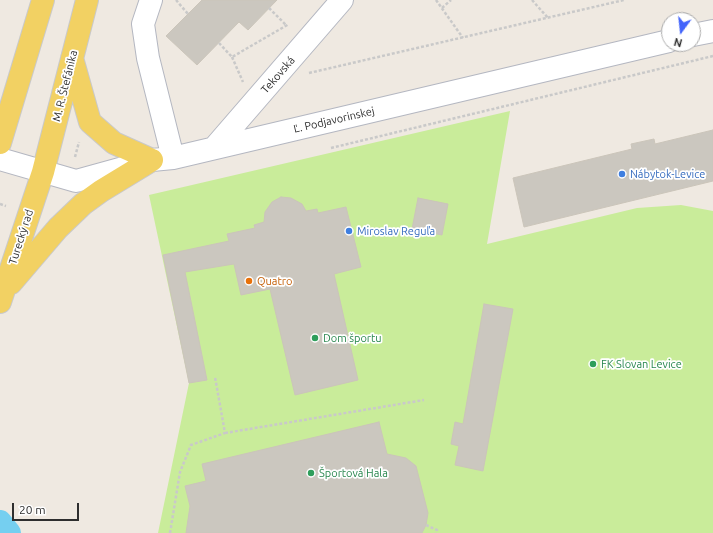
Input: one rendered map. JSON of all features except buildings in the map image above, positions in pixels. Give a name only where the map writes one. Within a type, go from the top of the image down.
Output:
[{"type":"main road","points":[[0,143],[43,0]]},
{"type":"main road","name":"M. R. Štefánika","points":[[43,172],[87,0]]},
{"type":"main road","points":[[72,58],[90,122],[114,143],[152,160]]},
{"type":"main road","points":[[1,298],[58,228],[84,204],[101,191],[152,160]]},
{"type":"main road","name":"Turecký rad","points":[[1,298],[43,172]]},
{"type":"street","points":[[151,0],[143,24],[148,58],[173,158]]},
{"type":"street","name":"Tekovská","points":[[214,148],[342,0]]},
{"type":"street","points":[[701,34],[713,31]]},
{"type":"street","name":"Ľ. Podjavorinskej","points":[[0,159],[76,181],[152,160],[173,158],[661,43]]},
{"type":"path","points":[[176,0],[188,14]]},
{"type":"path","points":[[436,0],[463,38]]},
{"type":"path","points":[[442,8],[452,0]]},
{"type":"path","points":[[532,0],[548,18]]},
{"type":"path","points":[[272,82],[624,0]]},
{"type":"path","points":[[269,8],[287,26]]},
{"type":"path","points":[[218,43],[232,56],[293,22]]},
{"type":"path","points":[[331,148],[713,56]]},
{"type":"path","points":[[75,157],[78,144]]},
{"type":"path","points":[[0,204],[6,206]]},
{"type":"path","points":[[215,376],[225,433]]},
{"type":"path","points":[[170,533],[180,472],[191,445],[225,433],[424,400]]},
{"type":"path","points":[[426,525],[437,530],[436,533]]},
{"type":"green space","points":[[510,111],[487,244],[637,208],[681,205],[713,211],[713,533],[158,533],[189,383],[149,195]]},
{"type":"waterway","points":[[0,522],[9,533]]},
{"type":"place","name":"Nábytok-Levice","points":[[622,174]]},
{"type":"place","name":"Miroslav Reguľa","points":[[349,231]]},
{"type":"place","name":"Quatro","points":[[249,281]]},
{"type":"place","name":"Dom športu","points":[[315,338]]},
{"type":"place","name":"FK Slovan Levice","points":[[593,364]]},
{"type":"place","name":"Športová Hala","points":[[311,473]]}]
